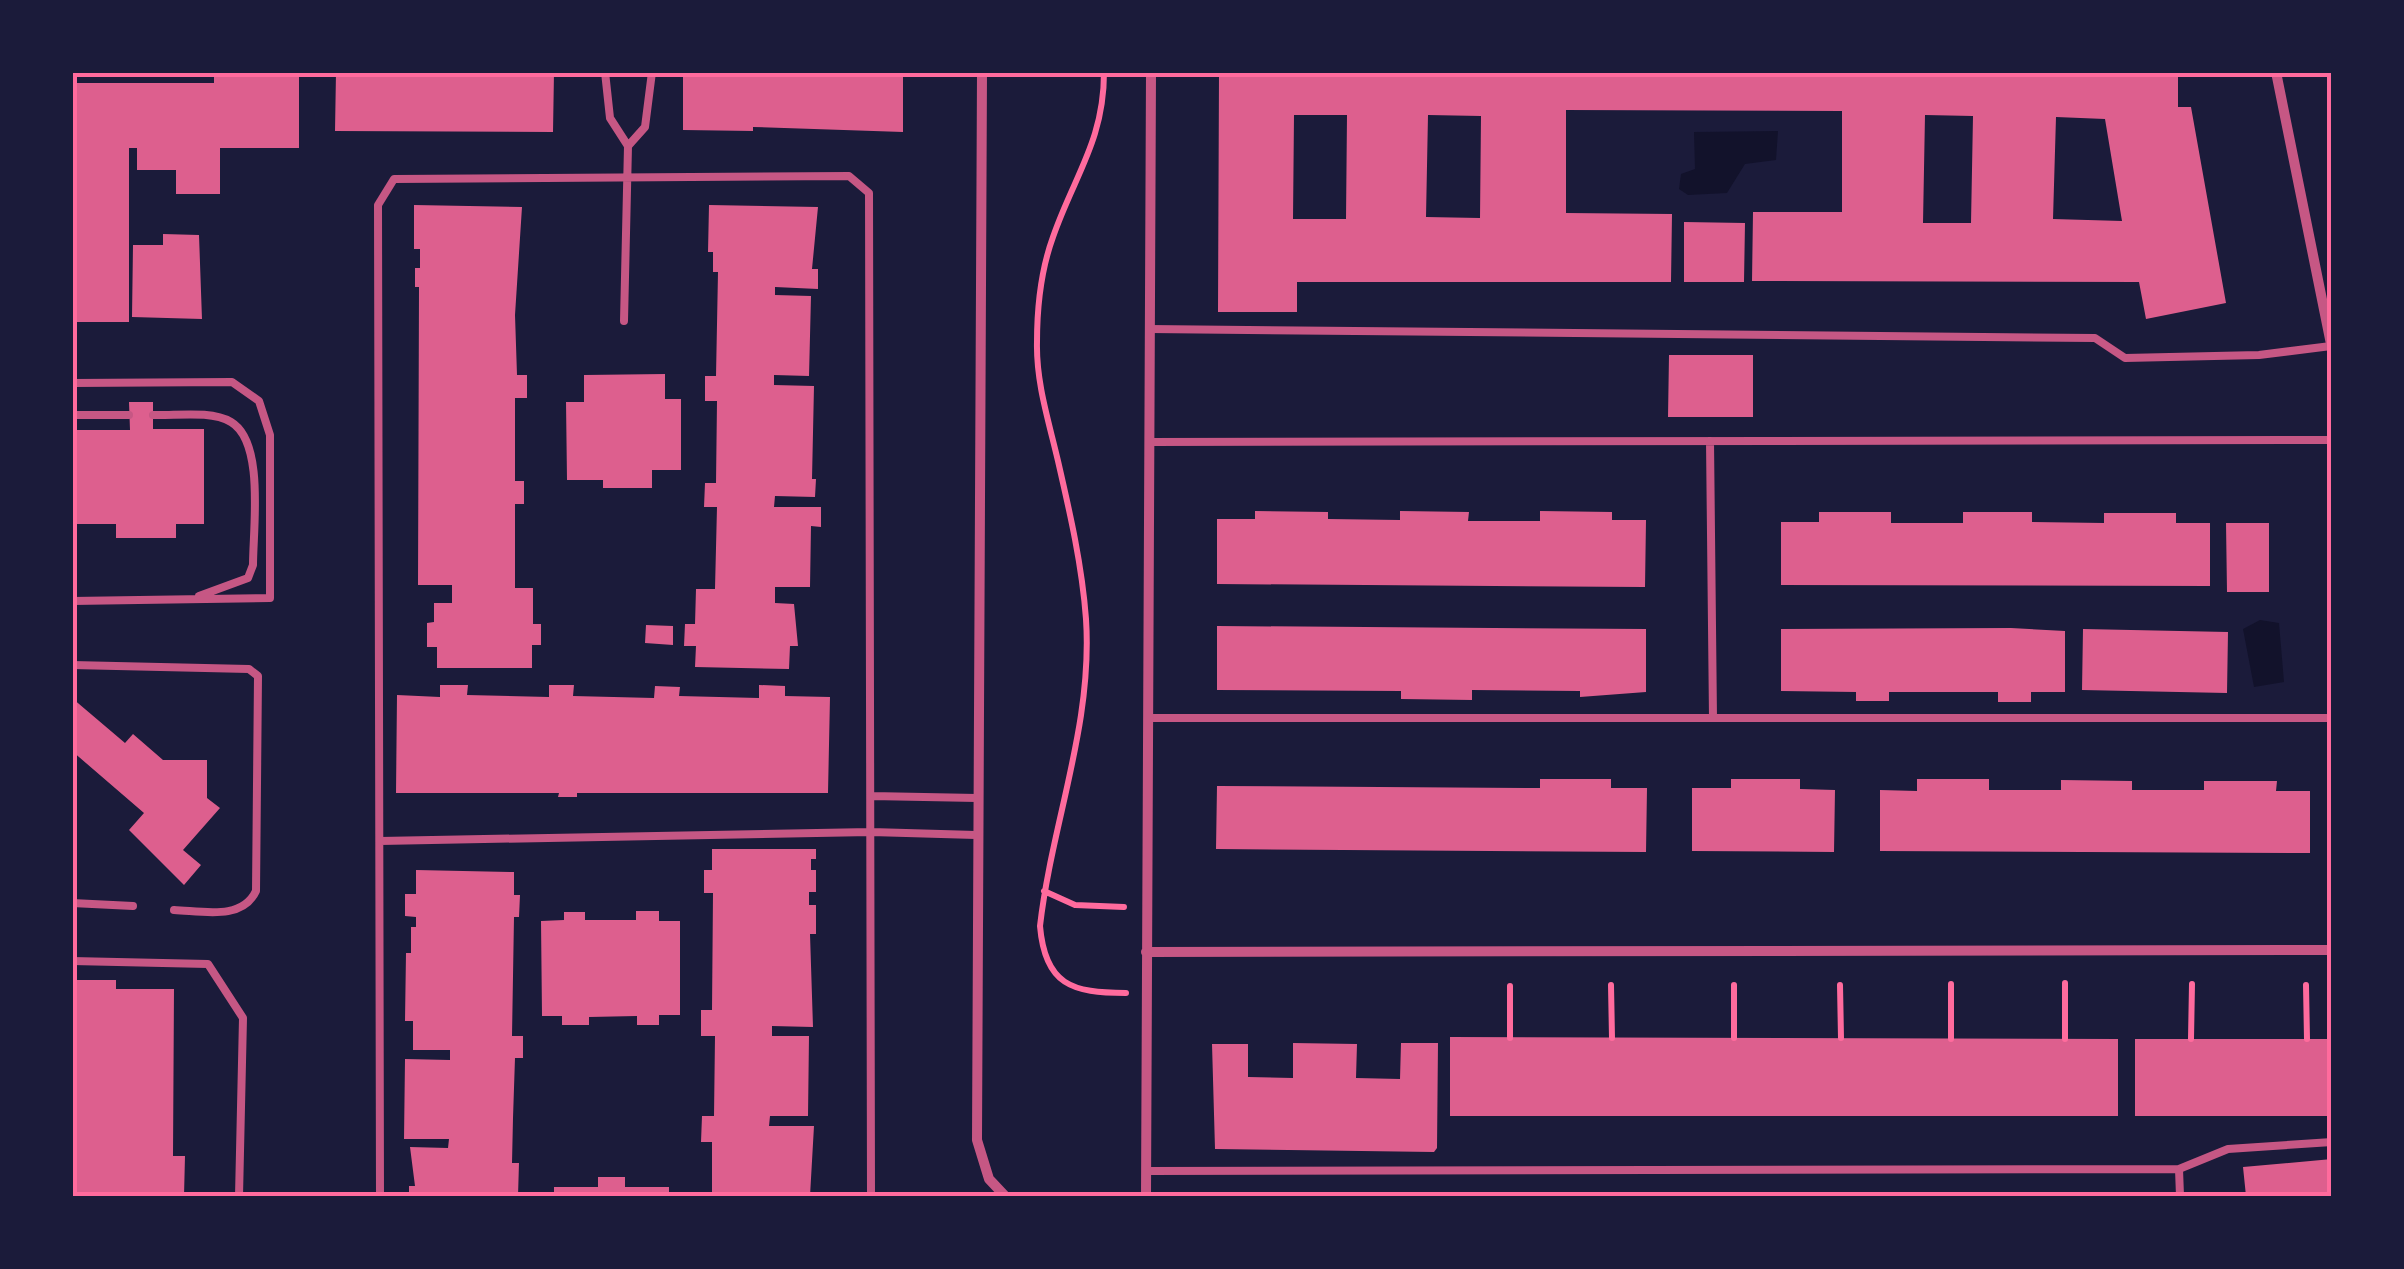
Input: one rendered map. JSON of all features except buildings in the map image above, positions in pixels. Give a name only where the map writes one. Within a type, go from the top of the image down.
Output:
[{"type":"street","points":[[982,72],[976,835],[978,1140],[989,1178],[1005,1196]]},
{"type":"street","points":[[1146,1196],[1151,72]]},
{"type":"street","points":[[2276,72],[2331,348]]},
{"type":"street","points":[[1146,952],[2332,950]]},
{"type":"lane","points":[[605,72],[610,118],[628,146],[624,321]]},
{"type":"lane","points":[[628,146],[645,127],[652,72]]},
{"type":"lane","points":[[380,1196],[378,205],[394,179],[626,176],[849,176],[868,193],[871,1196]]},
{"type":"lane","points":[[1149,329],[2095,338],[2125,358],[2260,355],[2331,348]]},
{"type":"lane","points":[[72,383],[232,382],[259,401],[270,435],[270,598],[72,601]]},
{"type":"lane","points":[[72,415],[129,415]]},
{"type":"lane","points":[[153,415],[229,420],[245,434],[253,460],[253,564],[248,578],[186,600]]},
{"type":"lane","points":[[1149,442],[2332,440]]},
{"type":"lane","points":[[1710,441],[1713,718]]},
{"type":"lane","points":[[72,665],[249,669],[258,676],[256,890],[251,902],[239,910],[174,910]]},
{"type":"lane","points":[[1149,718],[2332,718]]},
{"type":"lane","points":[[871,796],[977,798]]},
{"type":"lane","points":[[380,841],[871,832],[976,835]]},
{"type":"lane","points":[[72,904],[133,906]]},
{"type":"lane","points":[[72,961],[208,964],[243,1018],[239,1196]]},
{"type":"lane","points":[[1146,1171],[2179,1169],[2228,1149],[2332,1142]]},
{"type":"lane","points":[[2179,1169],[2180,1196]]},
{"type":"path","points":[[1104,72],[1104,104],[1096,142],[1053,236],[1042,280],[1036,344],[1042,397],[1076,543],[1086,637],[1086,692],[1044,890],[1042,952],[1063,982],[1088,992],[1111,993]]},
{"type":"path","points":[[1044,890],[1075,905],[1112,907]]},
{"type":"path","points":[[1951,984],[1952,1039]]},
{"type":"path","points":[[2064,984],[2064,1039]]},
{"type":"path","points":[[2191,1039],[2192,984]]},
{"type":"path","points":[[1611,985],[1612,1038]]},
{"type":"path","points":[[1734,985],[1734,1038]]},
{"type":"path","points":[[1840,985],[1841,1038]]},
{"type":"path","points":[[2306,985],[2307,1039]]},
{"type":"path","points":[[1510,986],[1510,1038]]},
{"type":"shaded area","points":[[1778,131],[1776,160],[1745,164],[1727,193],[1688,195],[1679,189],[1681,174],[1695,169],[1694,132]]},
{"type":"shaded area","points":[[2260,620],[2279,623],[2284,682],[2254,687],[2243,629]]}]
